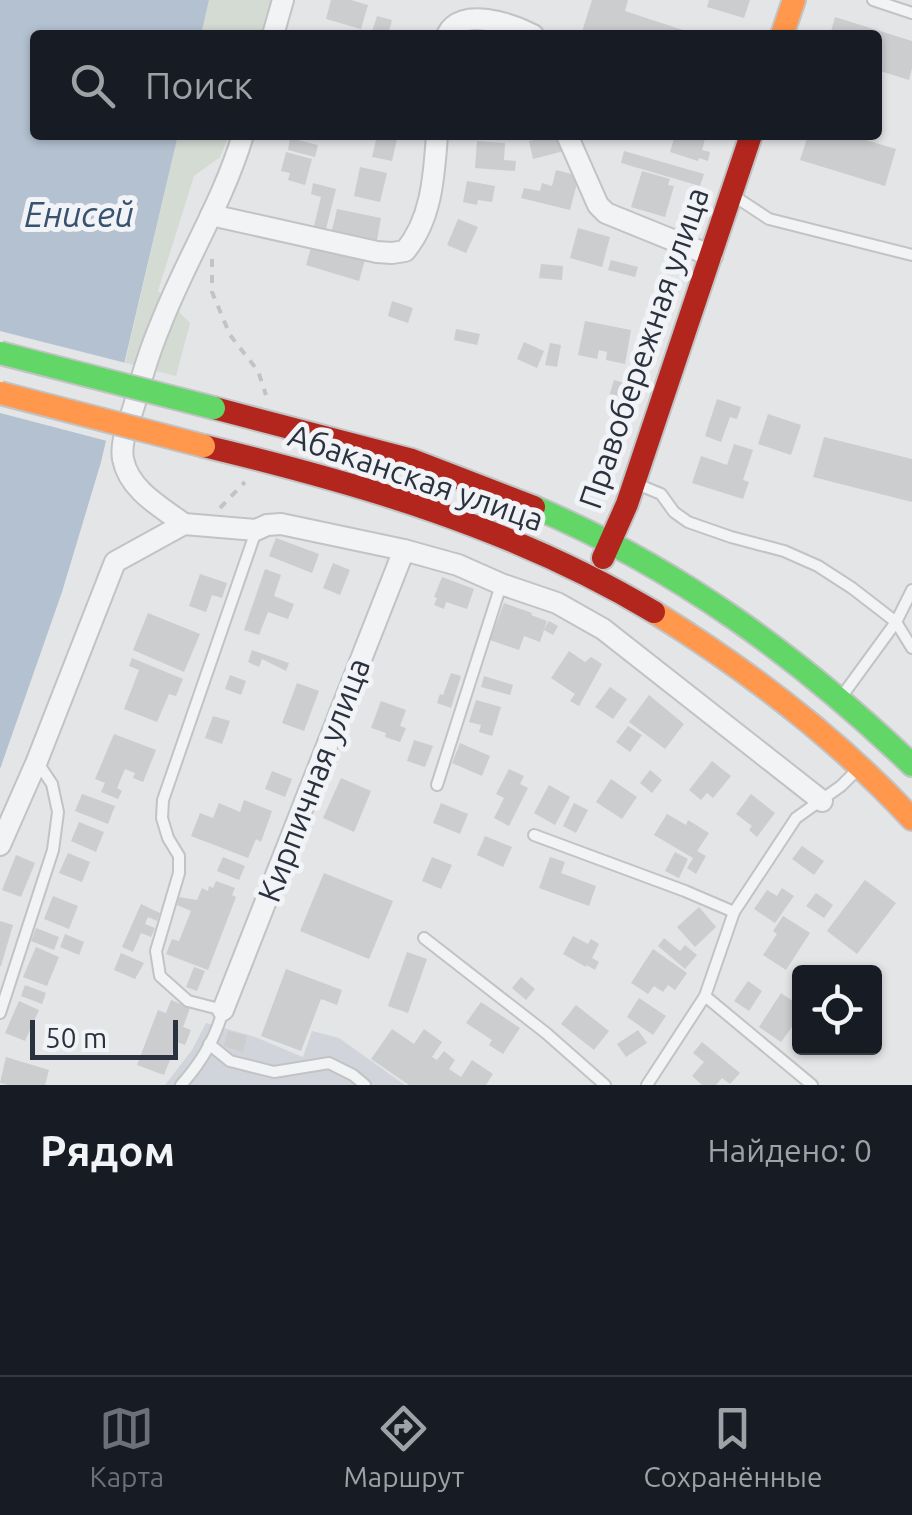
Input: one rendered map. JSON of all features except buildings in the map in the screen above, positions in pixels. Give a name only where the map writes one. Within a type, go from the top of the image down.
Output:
[{"type":"main road","points":[[784,30],[794,0]]},
{"type":"main road","name":"Правобережная улица","points":[[594,580],[634,483],[749,140]]},
{"type":"main road","name":"Абаканская улица","points":[[0,353],[408,458],[549,512],[658,568],[748,625],[841,697],[912,765]]},
{"type":"main road","name":"Абаканская улица","points":[[0,393],[352,484],[508,538],[637,602],[744,672],[861,766],[912,819]]},
{"type":"street","points":[[274,30],[283,0]]},
{"type":"street","points":[[449,30],[470,19],[519,30]]},
{"type":"street","points":[[240,140],[144,368],[123,445],[123,459],[143,494],[184,524],[256,530],[281,524],[404,550],[458,564],[557,603],[603,629],[822,801]]},
{"type":"street","points":[[211,215],[377,252],[405,251],[418,236],[426,216],[437,140]]},
{"type":"street","points":[[569,140],[598,205],[606,214],[712,256]]},
{"type":"street","points":[[0,845],[37,762],[115,562],[184,524]]},
{"type":"street","name":"Кирпичная улица","points":[[223,1010],[404,550]]},
{"type":"lane","points":[[874,0],[912,13]]},
{"type":"lane","points":[[732,194],[770,219],[912,255]]},
{"type":"lane","points":[[634,483],[661,494],[674,512],[688,522],[784,550],[818,566],[896,622],[912,648]]},
{"type":"lane","points":[[181,1085],[218,1030],[223,1010],[188,1001],[160,976],[156,951],[178,873],[178,856],[162,818],[163,800],[256,530]]},
{"type":"lane","points":[[437,785],[501,584]]},
{"type":"lane","points":[[841,697],[896,622],[912,590]]},
{"type":"lane","points":[[0,1013],[53,850],[58,812],[52,784],[37,762]]},
{"type":"lane","points":[[647,1085],[705,996],[734,912],[796,818],[841,786],[861,766]]},
{"type":"lane","points":[[534,835],[734,912]]},
{"type":"lane","points":[[424,938],[546,1033],[605,1085]]},
{"type":"lane","points":[[705,996],[812,1085]]},
{"type":"lane","points":[[209,1044],[230,1061],[274,1072],[329,1063],[365,1085]]},
{"type":"path","points":[[212,253],[212,292],[230,335],[258,371],[270,405]]},
{"type":"path","points":[[213,516],[252,475]]},
{"type":"shaded area","points":[[209,0],[272,0],[263,30],[202,30]]},
{"type":"shaded area","points":[[177,140],[227,140],[220,157],[194,176],[158,291],[190,323],[176,376],[125,363]]},
{"type":"shaded area","points":[[206,1023],[303,1057],[312,1031],[339,1038],[405,1085],[165,1085],[192,1050]]},
{"type":"water","name":"Енисей","points":[[0,0],[209,0],[202,30],[30,30],[30,140],[177,140],[101,462],[62,592],[0,769]]},
{"type":"pier","points":[[0,331],[130,364],[111,442],[0,413]]},
{"type":"traffic: fast","points":[[0,353],[214,408]]},
{"type":"traffic: fast","points":[[534,507],[638,558],[735,619],[826,688],[912,765]]},
{"type":"traffic: slow","points":[[784,30],[794,0]]},
{"type":"traffic: slow","points":[[0,393],[204,446]]},
{"type":"traffic: slow","points":[[654,612],[790,707],[853,760],[912,819]]},
{"type":"traffic: jam","points":[[603,558],[627,504],[749,140]]},
{"type":"traffic: jam","points":[[214,408],[412,460],[534,507]]},
{"type":"traffic: jam","points":[[204,446],[321,476],[435,512],[547,556],[654,612]]}]
